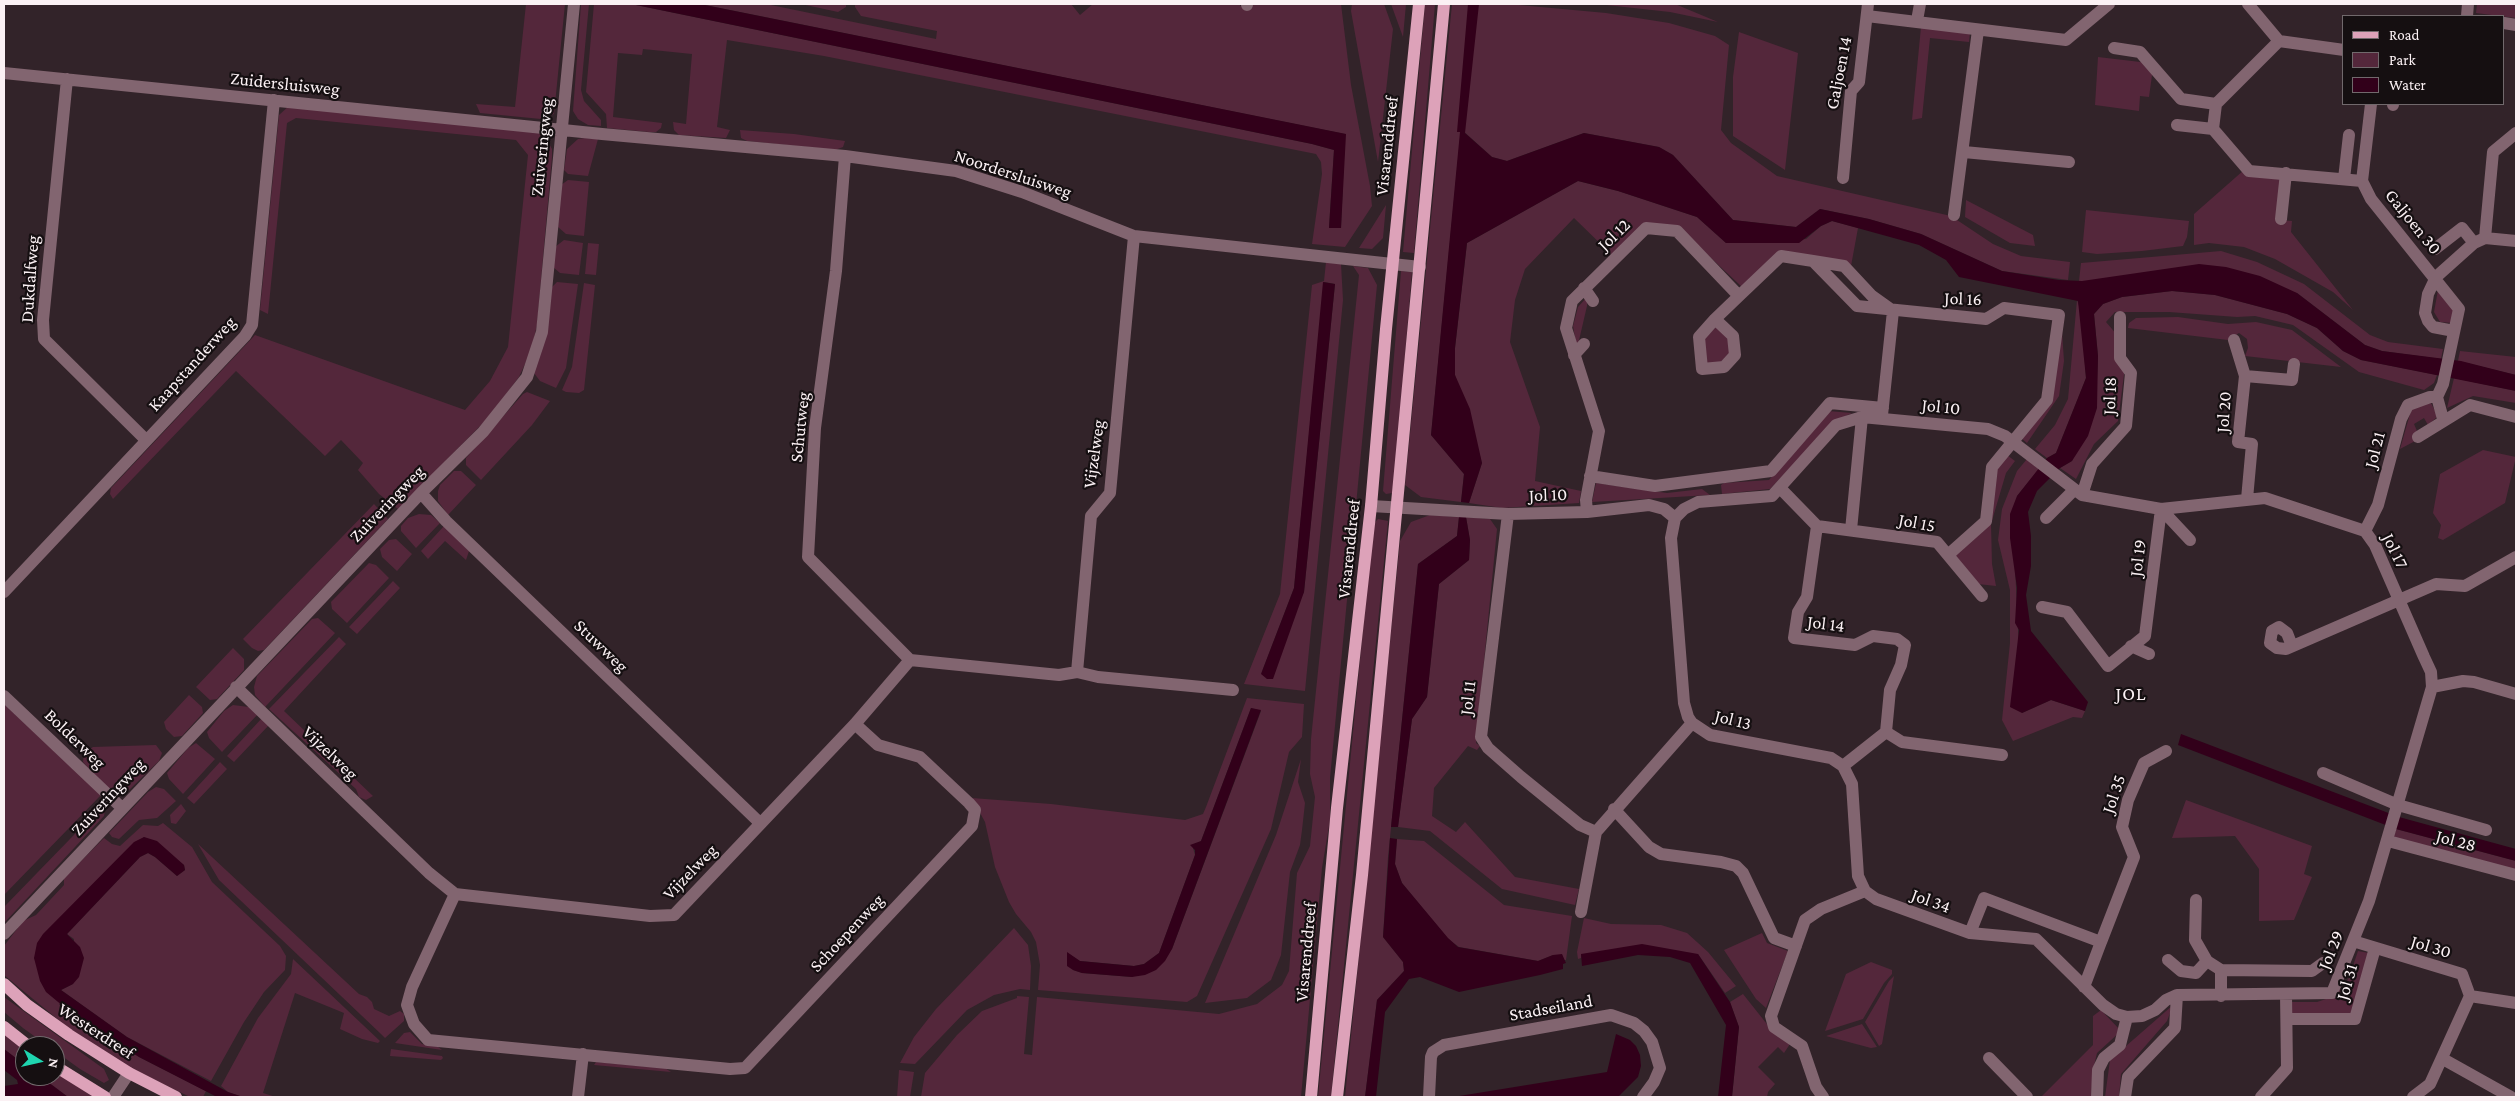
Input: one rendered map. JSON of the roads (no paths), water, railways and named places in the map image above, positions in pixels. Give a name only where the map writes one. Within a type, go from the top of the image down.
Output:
[{"type":"main road","name":"Visarenddreef","points":[[1311,1097],[1337,808],[1371,506],[1392,265],[1419,4]]},
{"type":"main road","points":[[1337,1097],[1362,875],[1398,508],[1444,4]]},
{"type":"main road","name":"Westerdreef","points":[[4,984],[27,1005],[69,1035],[128,1073],[176,1097]]},
{"type":"main road","points":[[4,1027],[15,1036]]},
{"type":"main road","points":[[65,1072],[105,1097]]},
{"type":"street","name":"Zuiveringweg","points":[[6,930],[420,493],[483,432],[527,377],[542,332],[574,4]]},
{"type":"street","points":[[1867,10],[1978,30],[2066,40],[2109,4]]},
{"type":"street","points":[[2253,5],[2279,41],[2342,50]]},
{"type":"street","name":"Galjoen 14","points":[[1843,178],[1851,91],[1859,82],[1867,10]]},
{"type":"street","points":[[1954,215],[1964,152],[1978,30]]},
{"type":"street","points":[[2213,129],[2216,104],[2279,41]]},
{"type":"street","points":[[2114,48],[2140,52],[2181,98],[2216,104]]},
{"type":"street","name":"Zuidersluisweg","points":[[4,73],[562,129]]},
{"type":"street","name":"Dukdalfweg","points":[[66,79],[42,320],[44,339],[76,373],[146,440]]},
{"type":"street","name":"Kaapstanderweg","points":[[4,592],[245,336],[252,325],[274,100]]},
{"type":"street","name":"Galjoen 30","points":[[2371,105],[2362,181],[2371,199],[2436,277],[2459,309],[2443,384],[2437,397]]},
{"type":"street","points":[[2177,125],[2213,129],[2249,170],[2362,181]]},
{"type":"street","name":"Noordersluisweg","points":[[562,129],[845,156],[956,171],[1022,192],[1134,236],[1345,257],[1392,265],[1420,267]]},
{"type":"street","points":[[2454,331],[2433,327],[2428,321],[2425,313],[2428,294],[2436,277],[2480,240],[2493,152],[2516,133]]},
{"type":"street","points":[[2344,179],[2349,135]]},
{"type":"street","points":[[1964,152],[2069,162]]},
{"type":"street","name":"Schutweg","points":[[845,156],[836,278],[815,428],[808,557],[910,660]]},
{"type":"street","points":[[2281,219],[2286,173]]},
{"type":"street","name":"Jol 12","points":[[1586,512],[1586,500],[1598,431],[1566,328],[1572,301],[1646,228],[1677,230],[1739,296]]},
{"type":"street","points":[[2435,250],[2462,228],[2480,240],[2516,241]]},
{"type":"street","name":"Vijzelweg","points":[[1077,672],[1092,516],[1110,494],[1134,236]]},
{"type":"street","points":[[1715,319],[1781,256],[1844,266],[1872,296],[1893,312],[1882,413]]},
{"type":"street","name":"Jol 16","points":[[1813,261],[1856,306],[1893,312],[1986,319],[2004,308],[2058,315],[2046,400],[2012,442]]},
{"type":"street","points":[[1584,288],[1592,301]]},
{"type":"street","name":"Jol 18","points":[[2078,493],[2092,464],[2126,426],[2131,374],[2120,358],[2120,317]]},
{"type":"street","name":"Jol 20","points":[[2234,340],[2245,376],[2238,442],[2252,444],[2247,499]]},
{"type":"street","points":[[1574,355],[1584,344]]},
{"type":"street","name":"Jol 20","points":[[2245,376],[2292,380],[2294,364]]},
{"type":"street","name":"Jol 21","points":[[2365,531],[2378,505],[2401,419],[2408,405],[2430,397],[2437,397]]},
{"type":"street","points":[[2437,397],[2444,419]]},
{"type":"street","name":"Jol 10","points":[[1590,476],[1655,486],[1710,481],[1718,476],[1771,471],[1830,403],[1988,429],[2012,442]]},
{"type":"street","points":[[2418,437],[2444,419],[2470,405],[2516,418]]},
{"type":"street","name":"Jol 10","points":[[1371,506],[1508,514],[1586,512],[1649,505],[1664,509],[1674,518],[1684,509],[1698,502],[1716,499],[1772,496],[1836,425],[1882,413]]},
{"type":"street","points":[[1851,530],[1862,417]]},
{"type":"street","points":[[1949,554],[1986,521],[1992,467],[2012,442]]},
{"type":"street","name":"Jol 17","points":[[2012,442],[2078,493],[2161,509],[2247,499],[2272,500],[2365,531],[2376,545],[2431,672],[2432,688],[2397,809]]},
{"type":"street","points":[[1710,481],[1716,499]]},
{"type":"street","points":[[1780,489],[1817,526]]},
{"type":"street","name":"Stuwweg","points":[[420,493],[453,528],[760,823]]},
{"type":"street","points":[[2046,518],[2078,493]]},
{"type":"street","points":[[2161,509],[2190,540]]},
{"type":"street","name":"Jol 19","points":[[2042,607],[2067,612],[2108,666],[2146,636],[2161,509]]},
{"type":"street","name":"Jol 11","points":[[1508,514],[1481,737],[1499,759],[1580,824],[1596,832]]},
{"type":"street","name":"Jol 13","points":[[1674,518],[1671,538],[1684,702],[1692,723],[1710,735],[1831,758],[1843,766]]},
{"type":"street","name":"Jol 15","points":[[1817,526],[1937,542],[1949,554],[1982,596]]},
{"type":"street","name":"Jol 14","points":[[1817,526],[1807,597],[1798,612],[1794,638],[1855,645],[1873,636],[1897,639],[1905,645],[1901,665],[1890,690],[1886,732]]},
{"type":"street","points":[[2292,646],[2436,584],[2465,586],[2516,557]]},
{"type":"street","points":[[2131,646],[2148,654]]},
{"type":"street","points":[[910,660],[1059,675],[1077,672],[1098,678],[1233,690]]},
{"type":"street","name":"Vijzelweg","points":[[236,687],[429,873],[455,894],[650,916],[674,915],[855,724],[910,660]]},
{"type":"street","points":[[2432,688],[2463,681],[2474,682],[2516,694]]},
{"type":"street","name":"Bolderweg","points":[[4,696],[122,808]]},
{"type":"street","points":[[1581,912],[1596,832],[1614,809],[1692,723]]},
{"type":"street","name":"Schoepenweg","points":[[455,894],[412,987],[407,1006],[414,1024],[428,1040],[730,1069],[744,1068],[972,826],[975,810],[969,802],[920,757],[878,745],[855,724]]},
{"type":"street","points":[[1823,1097],[1816,1087],[1802,1046],[1774,1026],[1771,1016],[1805,920],[1821,909],[1865,891],[1858,876],[1852,784],[1843,766],[1886,732],[1902,742],[2002,755]]},
{"type":"street","name":"Jol 35","points":[[2084,987],[2134,857],[2122,827],[2128,800],[2144,763],[2166,751]]},
{"type":"street","points":[[2323,773],[2397,809],[2486,830]]},
{"type":"street","points":[[1614,809],[1649,847],[1661,854],[1736,866],[1743,873],[1774,938],[1796,946]]},
{"type":"street","name":"Jol 29","points":[[2177,995],[2220,996],[2332,993],[2369,901],[2397,809]]},
{"type":"street","name":"Jol 28","points":[[2388,841],[2516,875]]},
{"type":"street","name":"Jol 34","points":[[1865,891],[1870,897],[1970,933],[2036,939],[2084,987],[2116,1014],[2127,1017]]},
{"type":"street","points":[[1970,933],[1984,898],[2101,942]]},
{"type":"street","points":[[2196,900],[2195,940],[2207,961],[2220,970],[2220,996]]},
{"type":"street","name":"Jol 30","points":[[2353,941],[2462,974],[2470,996]]},
{"type":"street","name":"Jol 31","points":[[2287,1019],[2355,1019],[2375,948]]},
{"type":"street","points":[[2168,960],[2181,971],[2196,973],[2207,961]]},
{"type":"street","name":"Jol 29","points":[[2220,970],[2312,971],[2323,963]]},
{"type":"street","points":[[2262,1097],[2287,1068],[2286,994]]},
{"type":"street","points":[[2097,1097],[2098,1070],[2104,1058],[2120,1045],[2127,1017],[2142,1016],[2156,1010],[2166,1000],[2177,995],[2175,1028],[2128,1077],[2125,1097]]},
{"type":"street","points":[[2413,1097],[2430,1084],[2470,996],[2516,1002]]},
{"type":"street","name":"Stadseiland","points":[[1428,1097],[1431,1057],[1433,1052],[1444,1045],[1611,1015],[1634,1023],[1644,1031],[1652,1042],[1660,1068],[1654,1082],[1643,1097]]},
{"type":"street","points":[[578,1097],[583,1054]]},
{"type":"street","points":[[1989,1058],[2027,1097]]},
{"type":"street","points":[[2443,1059],[2511,1097]]},
{"type":"street","points":[[113,1097],[128,1073]]},
{"type":"water","points":[[631,4],[700,4],[1346,134],[1341,228],[1329,228],[1334,150]]},
{"type":"water","points":[[1468,4],[1479,4],[1465,133],[1492,157],[1507,161],[1584,133],[1659,147],[1673,155],[1733,220],[1796,227],[1820,209],[1869,219],[1921,234],[2002,271],[2059,280],[2082,281],[2199,264],[2226,267],[2260,276],[2297,293],[2365,345],[2382,351],[2461,361],[2516,375],[2516,391],[2361,360],[2343,351],[2317,328],[2287,314],[2215,295],[2172,291],[2122,297],[2103,304],[2094,314],[2098,356],[2097,408],[2088,436],[2072,461],[2060,468],[2037,491],[2028,512],[2031,536],[2031,566],[2026,595],[2031,631],[2088,702],[2085,711],[2051,700],[2022,713],[2010,707],[2019,630],[2015,623],[2017,588],[2010,538],[2010,514],[2017,496],[2047,458],[2056,453],[2086,378],[2078,301],[1959,277],[1946,260],[1919,245],[1832,221],[1821,226],[1799,243],[1726,243],[1697,217],[1618,191],[1578,181],[1467,243],[1455,348],[1455,375],[1470,409],[1482,463],[1469,503],[1461,502],[1464,474],[1431,435],[1460,132],[1457,132]]},
{"type":"water","points":[[1323,282],[1335,284],[1304,592],[1273,679],[1267,679],[1261,674],[1294,588]]},
{"type":"water","points":[[1459,517],[1466,517],[1470,540],[1469,560],[1439,584],[1427,697],[1412,719],[1398,827],[1391,827],[1418,564],[1457,536]]},
{"type":"water","points":[[1251,708],[1261,710],[1172,949],[1165,961],[1156,970],[1145,975],[1132,977],[1082,973],[1067,966],[1067,952],[1080,961],[1134,966],[1144,964],[1159,953],[1195,855],[1195,850],[1190,845],[1201,841]]},
{"type":"water","points":[[2181,734],[2399,817],[2516,849],[2516,861],[2396,829],[2178,745]]},
{"type":"water","points":[[144,837],[157,841],[184,865],[185,870],[177,876],[148,853],[140,857],[67,934],[80,947],[84,958],[79,977],[73,984],[61,990],[127,1037],[228,1092],[243,1097],[217,1097],[139,1057],[75,1016],[46,992],[40,981],[34,958],[37,943],[43,934],[134,842]]},
{"type":"water","points":[[1390,838],[1397,839],[1395,864],[1402,883],[1448,938],[1458,947],[1538,961],[1553,955],[1562,954],[1566,963],[1563,964],[1563,969],[1459,992],[1420,977],[1409,979],[1385,1012],[1376,1097],[1365,1097],[1377,1000],[1404,971],[1403,962],[1383,937]]},
{"type":"water","points":[[1642,944],[1698,954],[1730,1002],[1739,1027],[1732,1097],[1718,1097],[1726,1025],[1690,963],[1670,957],[1638,955],[1582,966],[1581,954]]},
{"type":"water","points":[[1616,1034],[1630,1040],[1636,1046],[1640,1055],[1641,1066],[1638,1077],[1618,1097],[1453,1097],[1607,1072]]},
{"type":"water","points":[[4,1049],[15,1057],[15,1078],[4,1070]]},
{"type":"water","points":[[15,1084],[15,1086],[53,1086],[68,1097],[4,1097],[4,1086]]},
{"type":"district","name":"JOL","points":[[2131,694]]}]
